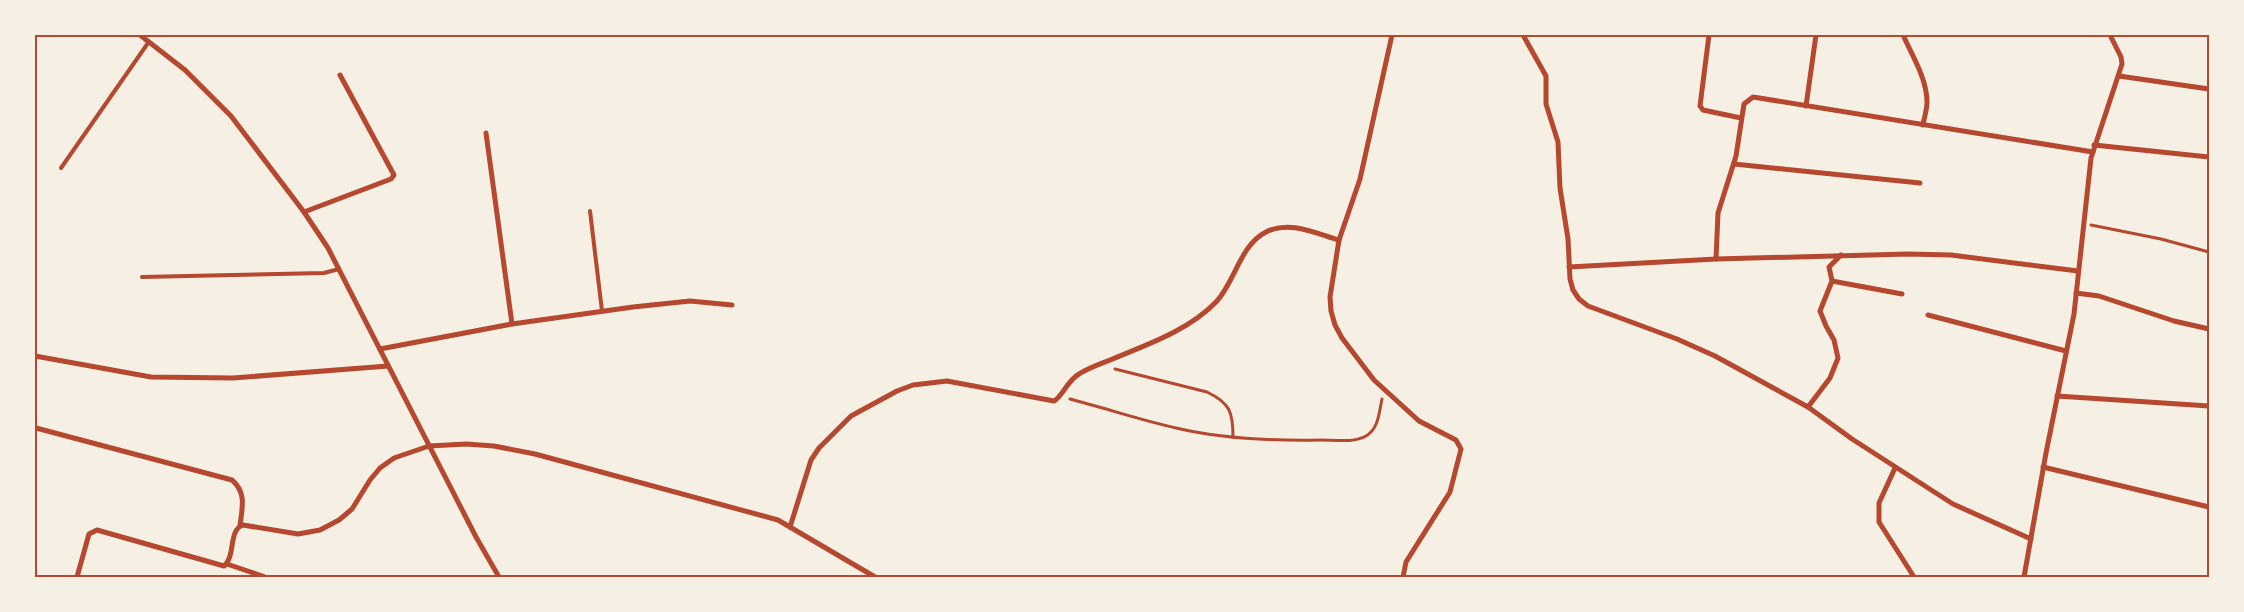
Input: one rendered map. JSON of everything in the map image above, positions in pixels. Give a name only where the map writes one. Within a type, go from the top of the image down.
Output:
[{"type":"street","points":[[140,35],[185,70],[231,116],[304,212],[328,248],[476,537],[499,577]]},
{"type":"street","points":[[1392,35],[1360,180],[1339,240],[1330,297],[1335,325],[1350,351],[1374,380],[1419,421],[1456,440],[1461,449],[1450,492],[1406,562],[1403,577]]},
{"type":"street","points":[[1523,35],[1547,82],[1546,104],[1558,142],[1560,188],[1568,239],[1568,267],[1573,290],[1579,299],[1588,306],[1677,338],[1707,352],[1808,407],[1895,468],[1953,504],[2031,539]]},
{"type":"street","points":[[1709,35],[1700,106],[1703,110],[1741,118]]},
{"type":"street","points":[[1806,106],[1816,35]]},
{"type":"street","points":[[1903,35],[1927,95],[1923,126]]},
{"type":"street","points":[[2024,577],[2076,293],[2092,152],[2122,64],[2121,57],[2110,35]]},
{"type":"street","points":[[304,212],[391,179],[394,175],[340,75]]},
{"type":"street","points":[[2119,76],[2209,89]]},
{"type":"street","points":[[1716,259],[1718,213],[1734,164],[1744,104],[1753,97],[2092,152]]},
{"type":"street","points":[[486,134],[512,324]]},
{"type":"street","points":[[2094,145],[2209,157]]},
{"type":"street","points":[[1734,164],[1920,183]]},
{"type":"street","points":[[790,527],[811,460],[819,448],[851,416],[897,391],[921,383],[946,381],[1048,402],[1054,401],[1072,379],[1098,365],[1159,339],[1204,312],[1226,290],[1244,256],[1254,241],[1264,232],[1278,227],[1291,226],[1339,240]]},
{"type":"street","points":[[1568,267],[1840,255],[1951,255],[2078,271]]},
{"type":"street","points":[[1808,407],[1830,378],[1838,358],[1834,340],[1820,311],[1832,281],[1829,267],[1840,255]]},
{"type":"street","points":[[1832,281],[1902,294]]},
{"type":"street","points":[[2076,293],[2099,296],[2174,321],[2209,329]]},
{"type":"street","points":[[380,349],[512,324],[602,311],[690,301],[732,306]]},
{"type":"street","points":[[1928,315],[2066,351]]},
{"type":"street","points":[[35,356],[152,377],[233,378],[388,366]]},
{"type":"street","points":[[2057,396],[2209,406]]},
{"type":"street","points":[[36,428],[232,480],[238,486],[243,500],[240,526]]},
{"type":"street","points":[[227,564],[236,530],[243,524],[298,534],[320,530],[339,520],[352,509],[380,468],[394,458],[429,446],[485,445],[536,454],[778,520],[875,577]]},
{"type":"street","points":[[2043,467],[2209,506]]},
{"type":"street","points":[[1895,468],[1879,503],[1879,522],[1914,577]]},
{"type":"street","points":[[77,577],[89,534],[97,530],[222,566],[227,564],[265,577]]},
{"type":"lane","points":[[61,168],[148,42]]},
{"type":"lane","points":[[590,211],[602,311]]},
{"type":"lane","points":[[142,277],[324,273],[339,269]]},
{"type":"path","points":[[2084,223],[2161,239],[2209,252]]},
{"type":"path","points":[[1098,365],[1207,392],[1219,398],[1226,404],[1233,419],[1233,437]]},
{"type":"path","points":[[1060,396],[1178,428],[1233,437],[1354,440],[1365,437],[1377,424],[1384,389]]}]
